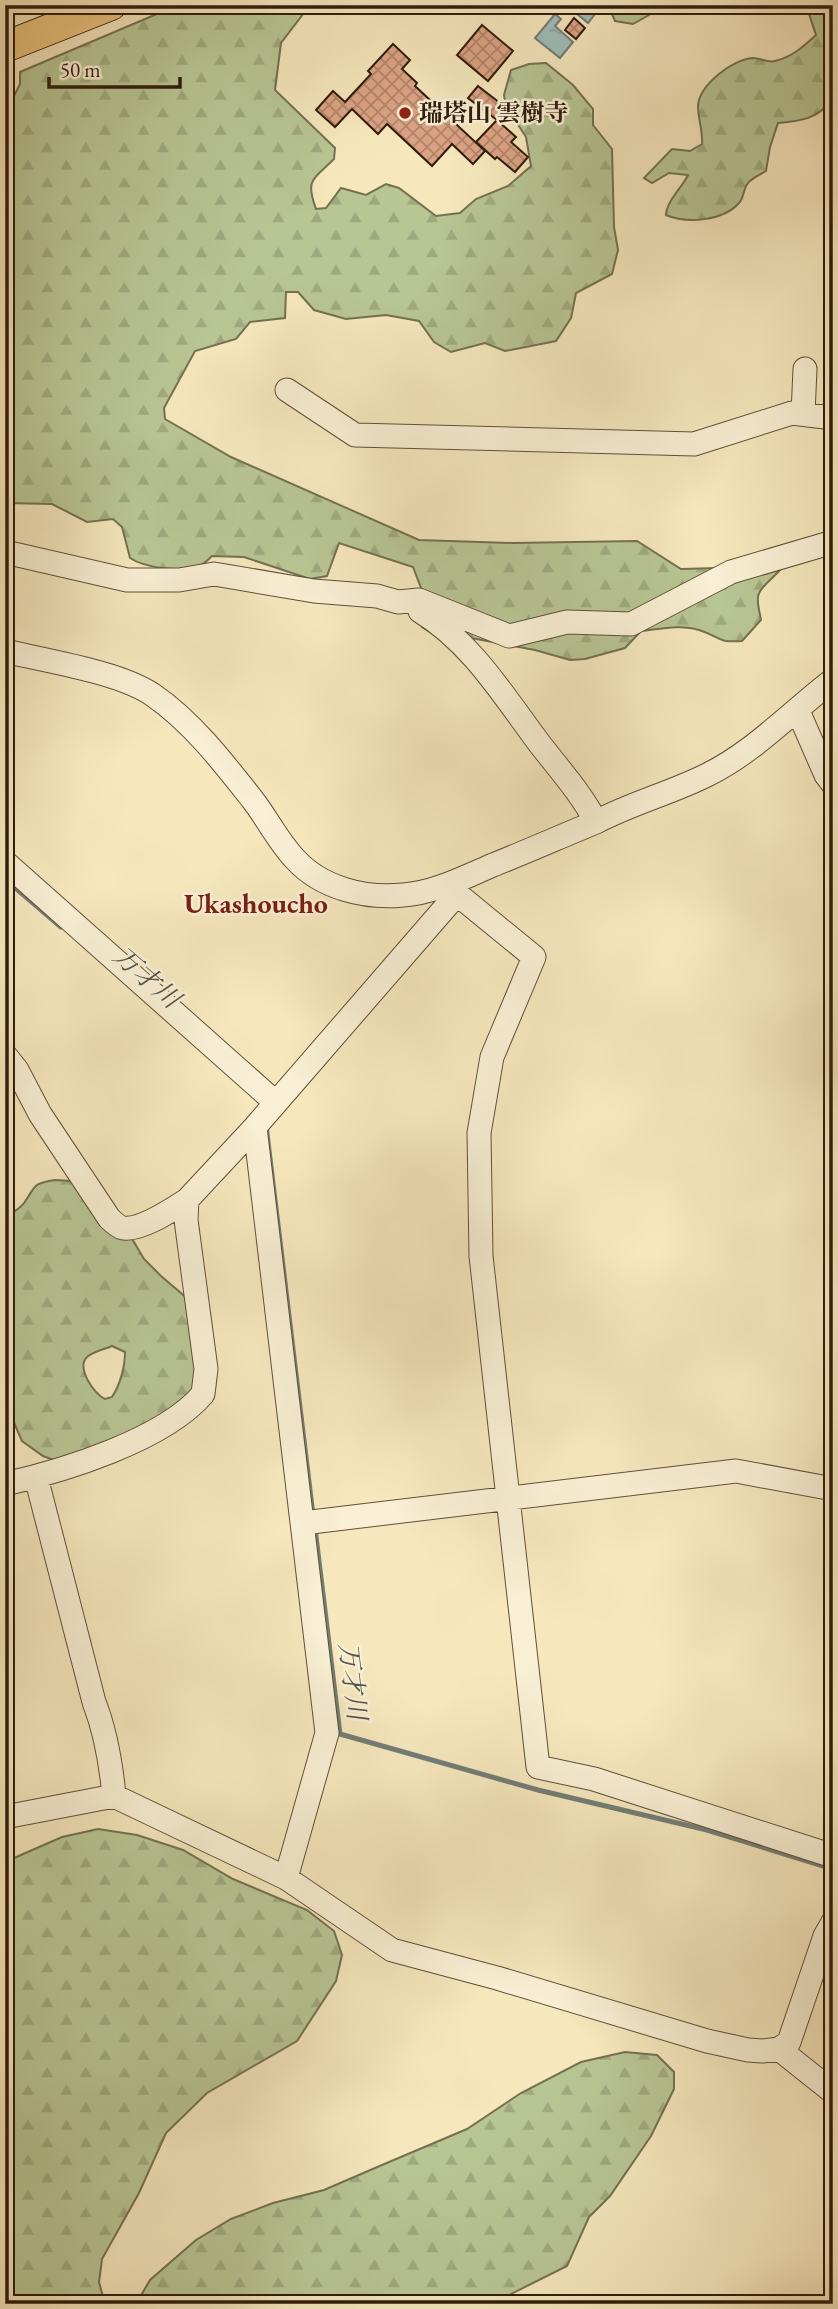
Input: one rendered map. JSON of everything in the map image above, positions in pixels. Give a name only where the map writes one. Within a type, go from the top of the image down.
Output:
[{"type":"main road","points":[[5,47],[111,5]]},
{"type":"street","points":[[803,414],[805,369]]},
{"type":"street","points":[[287,390],[355,435],[694,444],[792,413],[833,418]]},
{"type":"street","points":[[398,602],[419,600],[509,636],[567,622],[631,624],[731,572],[833,542]]},
{"type":"street","points":[[5,552],[127,580],[179,580],[214,574],[314,591],[377,596],[412,605],[448,630],[501,688],[538,742],[586,802],[596,822]]},
{"type":"street","points":[[5,651],[108,676],[150,693],[184,720],[252,799],[297,861],[324,880],[365,895],[384,896],[456,888],[615,812],[708,775],[748,750],[833,680]]},
{"type":"street","points":[[797,711],[826,775],[833,784]]},
{"type":"street","points":[[5,862],[275,1102]]},
{"type":"street","points":[[5,1055],[109,1218],[122,1228],[145,1223],[187,1200],[255,1127],[456,888]]},
{"type":"street","points":[[456,888],[534,957],[492,1057],[479,1133],[481,1256],[538,1768],[594,1779],[833,1856]]},
{"type":"street","points":[[255,1127],[311,1522],[327,1733],[286,1878]]},
{"type":"street","points":[[5,1484],[36,1477],[122,1448],[174,1419],[203,1394],[206,1369],[186,1220],[187,1200]]},
{"type":"street","points":[[311,1522],[736,1471],[833,1489]]},
{"type":"street","points":[[36,1477],[94,1702],[103,1727],[110,1757],[114,1796]]},
{"type":"street","points":[[5,1817],[114,1796],[286,1878],[392,1950],[707,2041],[748,2050],[779,2049],[789,2042],[825,1936],[833,1922]]},
{"type":"street","points":[[779,2049],[833,2092]]},
{"type":"green space","points":[[178,5],[310,5],[281,43],[275,90],[335,148],[334,159],[316,176],[311,186],[316,209],[326,208],[341,188],[366,195],[386,184],[399,188],[436,216],[460,213],[476,199],[508,186],[531,166],[526,137],[506,106],[504,95],[511,70],[529,64],[546,63],[573,85],[593,109],[593,125],[612,149],[614,227],[618,250],[612,274],[576,293],[571,318],[556,341],[505,351],[485,343],[451,352],[434,342],[419,321],[386,315],[346,319],[314,310],[298,292],[286,292],[285,318],[250,322],[236,339],[195,351],[164,408],[165,419],[231,457],[419,540],[513,543],[637,541],[681,569],[755,567],[787,561],[759,593],[761,620],[742,641],[723,640],[692,628],[663,628],[641,631],[625,648],[585,659],[570,660],[535,650],[460,636],[438,637],[422,627],[426,601],[413,567],[339,543],[327,576],[310,579],[244,557],[212,556],[198,567],[163,568],[130,558],[122,527],[113,519],[87,522],[52,504],[5,503],[5,114],[20,84],[20,72]]},
{"type":"green space","points":[[608,5],[650,5],[649,15],[633,24],[615,21]]},
{"type":"green space","points":[[806,5],[833,5],[833,100],[808,118],[778,123],[766,171],[748,183],[741,201],[732,209],[714,217],[694,220],[666,215],[669,204],[688,175],[669,173],[652,183],[644,178],[672,149],[690,151],[702,144],[698,106],[704,90],[718,75],[745,59],[772,61],[787,57],[816,35]]},
{"type":"green space","points":[[47,1181],[72,1181],[131,1237],[144,1259],[188,1299],[197,1383],[187,1396],[157,1422],[56,1461],[43,1456],[22,1441],[5,1402],[5,1218],[22,1205],[35,1186]],"holes":[[[112,1346],[125,1352],[117,1387],[112,1397],[105,1399],[88,1380],[84,1362],[92,1354]]]},
{"type":"green space","points":[[98,1829],[137,1835],[183,1850],[233,1879],[307,1910],[334,1931],[342,1955],[336,1981],[297,2041],[207,2093],[166,2133],[139,2193],[102,2259],[99,2282],[105,2304],[5,2304],[5,1862],[62,1837]]},
{"type":"green space","points":[[625,2052],[657,2055],[674,2072],[674,2089],[651,2136],[610,2196],[589,2217],[567,2266],[496,2304],[136,2304],[150,2280],[196,2240],[231,2219],[273,2203],[324,2190],[467,2129],[521,2093],[581,2062]]},
{"type":"water","points":[[564,5],[602,5],[588,23],[571,9],[567,12],[562,8]]},
{"type":"water","points":[[555,14],[561,19],[555,26],[573,42],[560,58],[535,38]]},
{"type":"building","points":[[574,18],[585,28],[576,39],[565,30]]},
{"type":"building","points":[[482,25],[513,51],[488,81],[457,55]]},
{"type":"building","points":[[393,44],[410,60],[402,69],[417,83],[415,86],[485,151],[473,164],[452,144],[432,166],[387,124],[378,134],[352,109],[335,127],[316,110],[333,91],[345,102],[371,74],[368,71]]},
{"type":"building","points":[[478,86],[509,110],[499,122],[516,137],[511,142],[528,157],[515,172],[476,142],[497,120],[468,98]]},
{"type":"waterway","name":"万才川","points":[[5,879],[61,927]]},
{"type":"waterway","name":"万才川","points":[[266,1125],[313,1515]]},
{"type":"waterway","name":"万才川","points":[[315,1528],[340,1734],[538,1790],[707,1830],[833,1869]]},
{"type":"place","name":"瑞塔山 雲樹寺","points":[[405,113]]},
{"type":"district","name":"Ukashoucho","points":[[256,903]]}]
